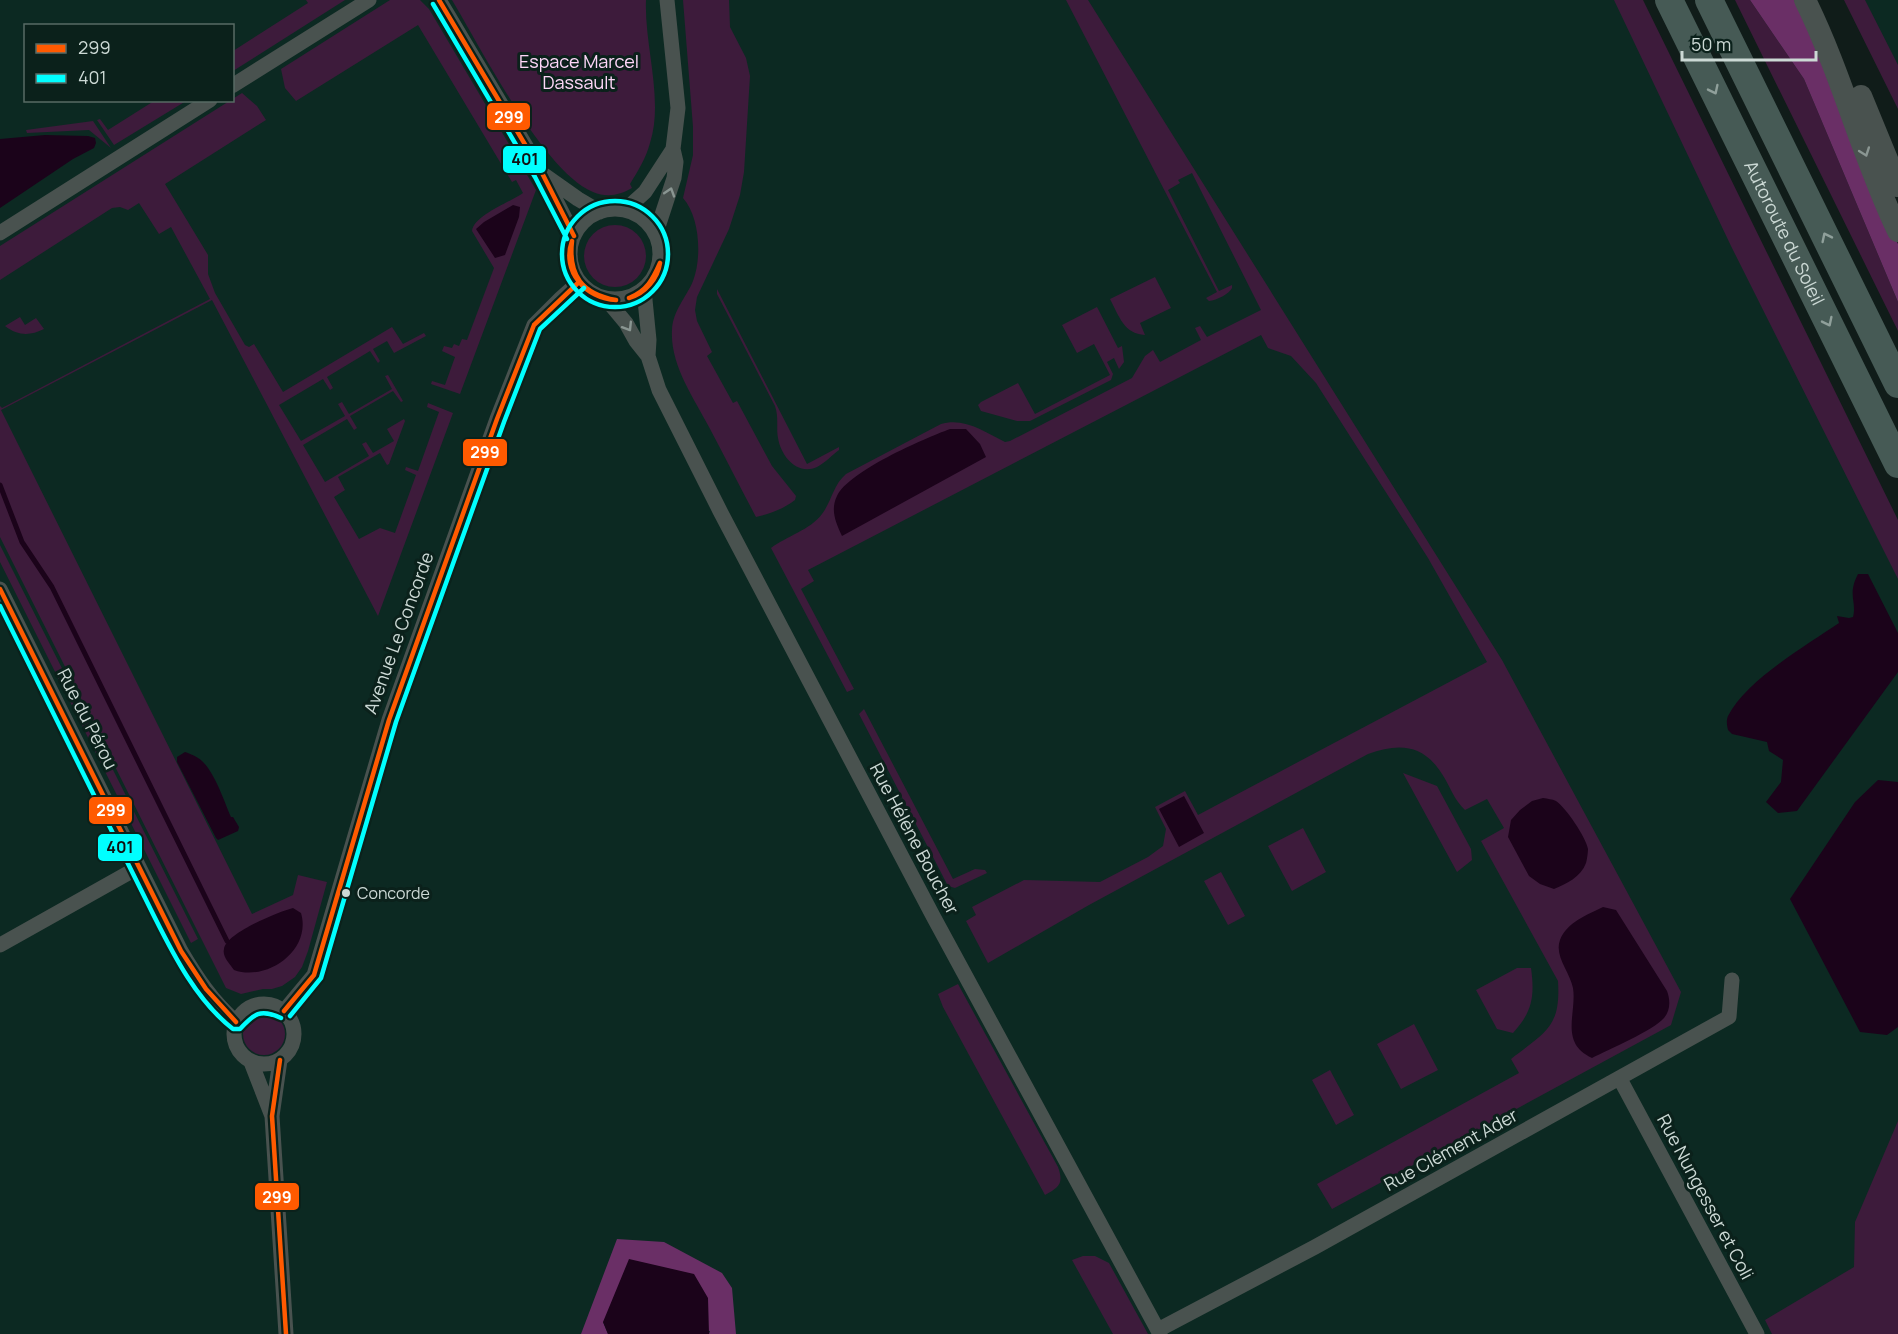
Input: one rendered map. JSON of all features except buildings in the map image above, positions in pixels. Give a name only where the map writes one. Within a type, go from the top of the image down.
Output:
[{"type":"highway","name":"Autoroute du Soleil","points":[[1669,0],[1898,464]]},
{"type":"highway","name":"Autoroute du Soleil","points":[[1709,0],[1898,384]]},
{"type":"main road","points":[[1805,0],[1832,56],[1881,194],[1898,231]]},
{"type":"main road","points":[[1818,0],[1843,53],[1898,186]]},
{"type":"street","points":[[234,85],[369,0]]},
{"type":"street","points":[[439,0],[542,173],[574,236]]},
{"type":"street","points":[[656,233],[674,178],[673,149],[678,108],[666,0]]},
{"type":"street","points":[[0,233],[207,102]]},
{"type":"street","points":[[625,210],[645,192],[673,149]]},
{"type":"street","points":[[542,173],[578,200],[600,212]]},
{"type":"street","points":[[579,282],[570,260],[574,236],[583,223],[600,212],[610,209],[625,210],[641,216],[656,233],[660,244],[659,267],[655,278],[644,290],[628,298],[606,299]]},
{"type":"street","name":"Rue Hélène Boucher","points":[[579,282],[587,290],[606,299],[626,323],[648,356],[659,390],[720,511],[927,906],[1159,1332]]},
{"type":"street","name":"Avenue Le Concorde","points":[[284,1011],[314,975],[388,720],[497,419],[534,326],[579,282]]},
{"type":"street","name":"Rue Hélène Boucher","points":[[644,290],[649,340],[648,356]]},
{"type":"street","name":"Rue du Pérou","points":[[0,589],[199,982],[218,1006],[236,1022]]},
{"type":"street","points":[[0,945],[139,867]]},
{"type":"street","name":"Rue Clément Ader","points":[[1159,1332],[1729,1017],[1732,980]]},
{"type":"street","points":[[266,1004],[284,1011],[291,1020],[294,1031],[289,1052],[271,1064],[261,1065],[243,1057],[234,1040],[236,1022],[241,1014],[257,1005],[266,1004]]},
{"type":"street","points":[[280,1060],[272,1116],[286,1334]]},
{"type":"street","points":[[251,1062],[272,1116]]},
{"type":"street","name":"Rue Nungesser et Coli","points":[[1620,1079],[1757,1334]]},
{"type":"shaded area","points":[[0,0],[1621,0],[1898,562],[1898,1334],[0,1334]]},
{"type":"shaded area","points":[[1750,0],[1794,0],[1818,47],[1860,165],[1898,244],[1898,302],[1804,79]]},
{"type":"shaded area","points":[[1857,0],[1898,0],[1898,83]]},
{"type":"shaded area","points":[[45,135],[88,136],[95,138],[96,143],[94,148],[73,159],[0,208],[0,139]]},
{"type":"shaded area","points":[[513,205],[520,207],[519,217],[505,255],[495,258],[476,229]]},
{"type":"shaded area","points":[[950,429],[966,429],[980,444],[986,457],[842,536],[836,521],[834,506],[844,486],[871,466]]},
{"type":"shaded area","points":[[1858,574],[1868,574],[1898,633],[1898,672],[1797,811],[1778,813],[1766,802],[1781,782],[1783,760],[1769,751],[1767,742],[1732,734],[1728,730],[1727,718],[1748,689],[1778,664],[1839,623],[1837,616],[1853,617],[1853,587]]},
{"type":"shaded area","points":[[185,752],[207,766],[231,817],[239,827],[238,831],[218,840],[216,838],[177,762],[177,757]]},
{"type":"shaded area","points":[[1878,780],[1898,782],[1898,1027],[1887,1035],[1860,1032],[1790,899],[1855,802]]},
{"type":"shaded area","points":[[1184,796],[1204,833],[1179,847],[1159,809]]},
{"type":"shaded area","points":[[1543,798],[1556,801],[1565,810],[1580,830],[1588,849],[1586,863],[1581,872],[1554,889],[1540,884],[1529,876],[1508,837],[1511,820],[1532,801]]},
{"type":"shaded area","points":[[1603,907],[1616,910],[1667,991],[1669,1004],[1668,1012],[1659,1023],[1592,1058],[1582,1052],[1573,1036],[1573,988],[1559,952],[1559,946],[1567,928]]},
{"type":"shaded area","points":[[293,908],[301,913],[303,927],[300,939],[284,960],[260,971],[247,973],[234,970],[224,955],[227,943],[254,924]]},
{"type":"shaded area","points":[[617,1239],[664,1242],[722,1273],[732,1288],[736,1334],[709,1334],[710,1331],[603,1322],[608,1334],[581,1334]]},
{"type":"shaded area","points":[[629,1259],[694,1274],[708,1298],[709,1334],[608,1334],[603,1322]]},
{"type":"green space","points":[[306,0],[345,0],[234,70],[234,50],[308,3]]},
{"type":"green space","points":[[390,0],[420,0],[429,9],[536,190],[460,394],[431,384],[432,381],[445,385],[455,357],[442,351],[444,346],[452,348],[454,344],[459,346],[462,339],[467,340],[494,268],[472,231],[474,225],[486,214],[523,193],[516,180],[512,182],[418,25],[296,101],[285,88],[281,69]]},
{"type":"green space","name":"Espace Marcel Dassault","points":[[452,0],[646,0],[654,91],[654,126],[646,154],[630,184],[632,188],[613,195],[593,192],[574,180],[554,160],[515,106]]},
{"type":"green space","points":[[683,0],[729,0],[730,27],[746,58],[750,76],[744,172],[740,195],[729,229],[697,297],[695,310],[697,321],[712,352],[707,356],[733,403],[737,401],[772,466],[796,496],[795,500],[781,509],[756,517],[684,381],[672,343],[673,323],[677,310],[693,281],[698,261],[696,227],[689,206],[683,198],[693,155],[693,127]]},
{"type":"green space","points":[[1066,0],[1088,0],[1502,660],[1681,992],[1671,1025],[1332,1209],[1317,1184],[1519,1073],[1511,1059],[1542,1035],[1557,1009],[1558,981],[1481,841],[1504,828],[1487,799],[1465,810],[1435,764],[1427,757],[1410,749],[1379,750],[1089,905],[988,963],[966,921],[976,915],[972,907],[1024,880],[1100,882],[1148,857],[1163,846],[1166,829],[1155,807],[1185,791],[1198,815],[1487,662],[1428,558],[1316,383],[1291,356],[1268,348],[1261,335],[808,570],[814,581],[801,589],[854,689],[847,692],[771,548],[817,520],[838,483],[846,474],[941,424],[958,422],[982,430],[1005,442],[1010,441],[1132,378],[1145,356],[1153,350],[1160,362],[1201,340],[1195,328],[1200,326],[1207,337],[1261,310],[1192,173],[1178,180],[1180,183],[1168,190],[1219,291],[1232,285],[1230,290],[1216,299],[1209,301],[1206,298],[1217,292]]},
{"type":"green space","points":[[1614,0],[1643,0],[1898,520],[1898,579],[1731,246]]},
{"type":"green space","points":[[1735,0],[1750,0],[1804,79],[1898,302],[1898,331]]},
{"type":"green space","points":[[1844,0],[1865,0],[1898,65],[1898,109]]},
{"type":"green space","points":[[242,93],[257,106],[266,120],[165,184],[208,255],[208,274],[215,293],[245,345],[249,347],[254,344],[283,392],[392,327],[403,344],[424,333],[426,336],[394,353],[387,341],[373,349],[380,361],[378,363],[370,351],[327,377],[333,388],[330,390],[323,379],[279,405],[301,441],[345,416],[338,404],[342,402],[349,414],[392,389],[385,376],[388,375],[403,401],[401,402],[393,391],[350,416],[357,428],[354,430],[347,419],[303,445],[325,482],[369,456],[362,444],[366,442],[373,453],[394,441],[387,429],[404,419],[389,464],[387,465],[380,453],[338,477],[345,490],[334,497],[359,539],[380,528],[395,533],[416,475],[405,470],[406,467],[418,471],[439,412],[427,407],[428,403],[453,413],[378,616],[212,300],[1,410],[252,914],[293,895],[298,875],[327,882],[308,951],[295,977],[282,986],[241,994],[226,988],[0,537],[0,406],[2,408],[210,299],[171,227],[159,234],[139,203],[128,210],[120,207],[112,208],[0,280],[0,246],[228,102],[234,102],[234,98]]},
{"type":"green space","points":[[152,102],[184,102],[114,145],[97,120],[100,119],[108,130]]},
{"type":"green space","points":[[93,121],[111,148],[89,130],[27,133],[26,130]]},
{"type":"green space","points":[[615,225],[637,234],[646,256],[637,278],[615,287],[593,278],[584,256],[593,234]]},
{"type":"green space","points":[[1155,277],[1171,308],[1140,323],[1145,335],[1138,334],[1127,328],[1119,318],[1110,299]]},
{"type":"green space","points":[[717,289],[807,464],[839,447],[839,450],[817,467],[803,469],[791,463],[786,457],[778,438],[775,406],[717,294]]},
{"type":"green space","points":[[1097,307],[1118,348],[1122,346],[1124,362],[1119,369],[1114,358],[1107,362],[1113,374],[1111,380],[1030,421],[1017,421],[981,411],[978,405],[981,402],[1018,383],[1035,414],[1110,375],[1094,344],[1077,353],[1062,325]]},
{"type":"green space","points":[[20,317],[25,325],[36,318],[44,329],[24,334],[5,326]]},
{"type":"green space","points":[[0,545],[198,939],[191,943],[0,562]]},
{"type":"green space","points":[[864,709],[953,879],[975,869],[985,870],[987,873],[955,888],[948,886],[859,714]]},
{"type":"green space","points":[[1403,773],[1437,786],[1471,849],[1472,860],[1457,872]]},
{"type":"green space","points":[[1303,828],[1326,872],[1292,891],[1268,846]]},
{"type":"green space","points":[[1221,872],[1245,916],[1228,925],[1204,881]]},
{"type":"green space","points":[[1517,968],[1531,968],[1533,987],[1528,1011],[1513,1033],[1497,1029],[1476,990]]},
{"type":"green space","points":[[958,984],[1058,1167],[1059,1184],[1045,1195],[943,1007],[938,994]]},
{"type":"green space","points":[[264,1013],[279,1019],[285,1034],[279,1049],[264,1055],[249,1049],[243,1034],[249,1019]]},
{"type":"green space","points":[[1414,1024],[1438,1070],[1401,1089],[1377,1044]]},
{"type":"green space","points":[[1330,1070],[1354,1115],[1336,1125],[1312,1080]]},
{"type":"green space","points":[[1898,1121],[1898,1334],[1772,1334],[1765,1320],[1854,1267],[1855,1222]]},
{"type":"green space","points":[[1083,1256],[1095,1256],[1109,1263],[1148,1334],[1113,1334],[1072,1260]]},
{"type":"waterway","points":[[0,485],[22,542],[52,587],[227,941]]},
{"type":"transit line","name":"299","points":[[439,0],[542,173],[574,236]]},
{"type":"transit line","name":"401","points":[[433,4],[535,177],[567,239]]},
{"type":"transit line","name":"401","points":[[615,201],[635,205],[652,217],[664,234],[668,254],[664,274],[652,291],[635,303],[615,307],[595,303],[578,291],[566,274],[562,254],[566,234],[578,217],[595,205],[615,201]]},
{"type":"transit line","name":"299","points":[[572,241],[572,264],[580,281],[594,293],[616,300]]},
{"type":"transit line","name":"299","points":[[572,241],[570,263],[573,273],[586,289],[595,295],[616,300]]},
{"type":"transit line","name":"299","points":[[629,298],[649,284],[660,263]]},
{"type":"transit line","name":"299","points":[[629,298],[650,285],[657,274],[660,263]]},
{"type":"transit line","name":"299","points":[[284,1011],[314,975],[389,720],[497,419],[534,325],[579,282]]},
{"type":"transit line","name":"401","points":[[290,1016],[321,978],[396,722],[504,422],[540,329],[584,288]]},
{"type":"transit line","name":"299","points":[[0,589],[181,951],[206,989],[236,1022]]},
{"type":"transit line","name":"401","points":[[0,606],[162,931],[197,991],[220,1018],[233,1029],[240,1029],[254,1016],[262,1013],[281,1018]]},
{"type":"transit line","name":"299","points":[[280,1060],[272,1116],[286,1334]]},
{"type":"place","name":"Concorde","points":[[346,893]]}]
